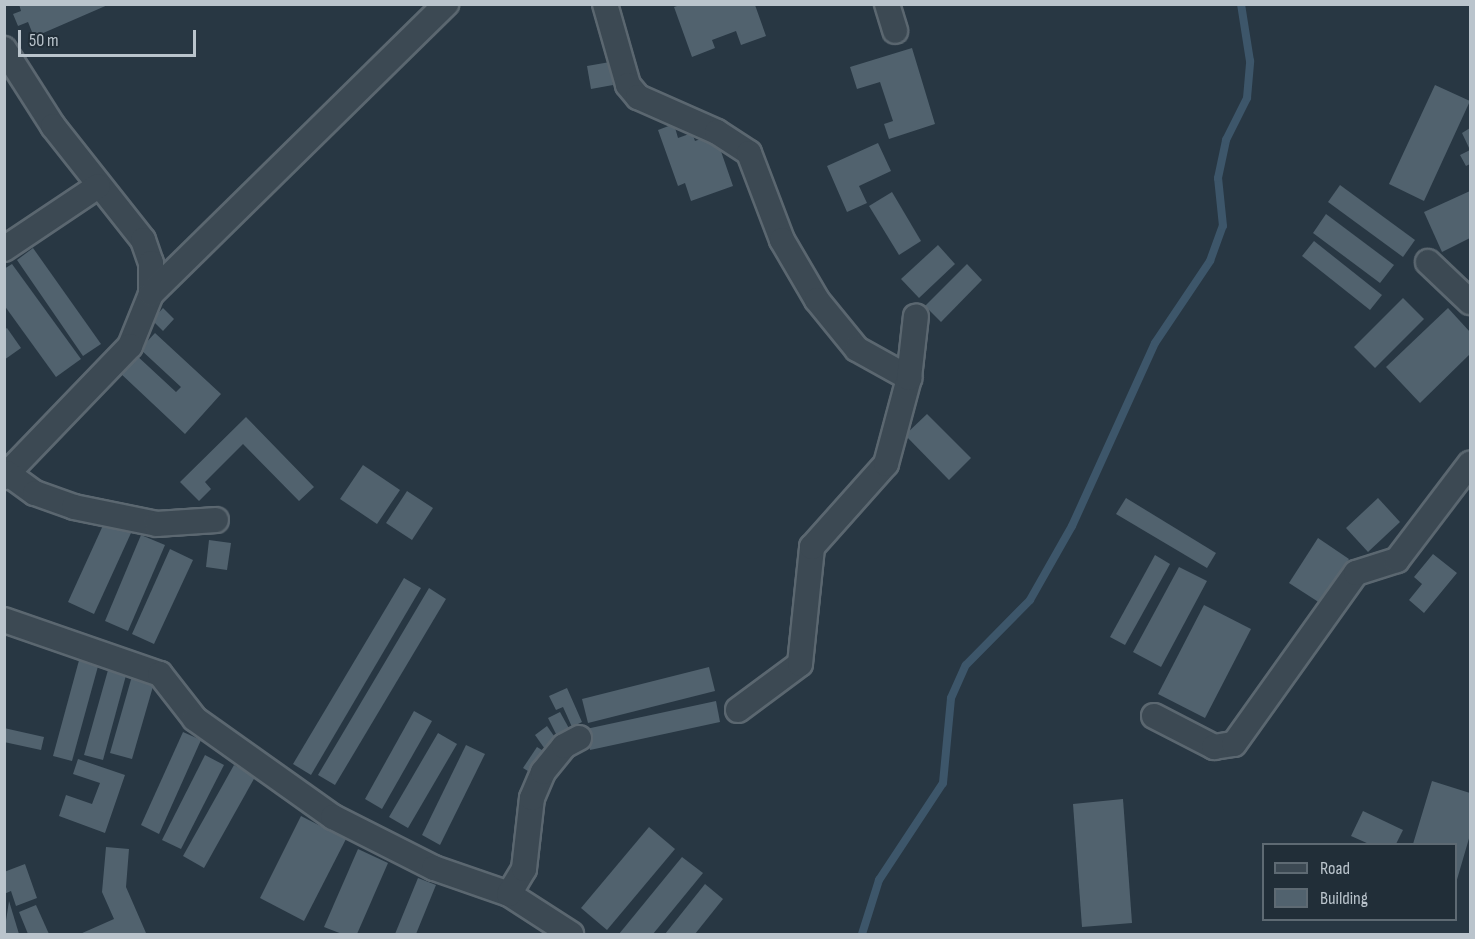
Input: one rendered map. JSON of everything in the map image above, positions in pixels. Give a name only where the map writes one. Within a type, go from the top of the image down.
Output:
[{"type":"street","points":[[151,294],[446,4]]},
{"type":"street","points":[[605,4],[628,86],[653,106],[717,132],[748,153],[782,240],[817,300],[857,349],[909,378]]},
{"type":"street","points":[[887,4],[895,31]]},
{"type":"street","points":[[4,49],[25,87],[98,186],[143,240],[151,263],[151,294],[130,346],[6,475],[35,493],[74,507],[157,524],[216,520]]},
{"type":"street","points":[[4,249],[98,186]]},
{"type":"street","points":[[1428,262],[1470,302]]},
{"type":"street","points":[[738,710],[800,664],[812,547],[886,464],[909,378],[916,316]]},
{"type":"street","points":[[1154,716],[1214,747],[1233,744],[1356,573],[1397,560],[1470,464]]},
{"type":"street","points":[[4,620],[160,674],[195,719],[333,817],[435,868],[509,894],[571,934]]},
{"type":"street","points":[[509,894],[524,869],[532,798],[543,772],[564,746],[579,738]]},
{"type":"building","points":[[19,4],[110,4],[34,37],[28,22],[18,26],[13,14],[21,11]]},
{"type":"building","points":[[680,5],[755,5],[766,36],[741,45],[736,31],[712,40],[715,48],[692,57],[674,7]]},
{"type":"building","points":[[912,48],[935,124],[889,139],[884,124],[893,121],[880,82],[857,89],[850,67]]},
{"type":"building","points":[[610,62],[613,85],[591,89],[587,66]]},
{"type":"building","points":[[1435,85],[1470,101],[1424,201],[1389,184]]},
{"type":"building","points":[[674,124],[678,138],[692,133],[695,141],[715,134],[733,186],[691,201],[685,183],[678,186],[658,130]]},
{"type":"building","points":[[1470,128],[1470,150],[1462,133]]},
{"type":"building","points":[[878,143],[891,171],[859,186],[867,203],[847,212],[827,166]]},
{"type":"building","points":[[1470,150],[1470,164],[1466,166],[1460,155]]},
{"type":"building","points":[[1340,185],[1415,240],[1403,257],[1328,202]]},
{"type":"building","points":[[1470,191],[1470,238],[1442,252],[1424,212]]},
{"type":"building","points":[[892,192],[921,241],[899,255],[869,206]]},
{"type":"building","points":[[1326,214],[1394,265],[1380,283],[1313,233]]},
{"type":"building","points":[[1314,241],[1382,295],[1370,310],[1302,256]]},
{"type":"building","points":[[938,245],[955,264],[919,298],[901,279]]},
{"type":"building","points":[[33,248],[101,344],[83,356],[17,260]]},
{"type":"building","points":[[12,264],[81,359],[56,377],[4,305],[4,269]]},
{"type":"building","points":[[967,264],[982,280],[941,322],[925,306]]},
{"type":"building","points":[[1403,298],[1424,319],[1375,368],[1354,347]]},
{"type":"building","points":[[163,308],[174,319],[163,331],[152,320]]},
{"type":"building","points":[[1448,308],[1470,332],[1470,354],[1420,403],[1386,367]]},
{"type":"building","points":[[7,328],[21,348],[4,360],[4,330]]},
{"type":"building","points":[[155,333],[221,394],[185,434],[119,372],[135,354],[176,392],[181,387],[140,349]]},
{"type":"building","points":[[927,414],[971,458],[949,480],[905,435]]},
{"type":"building","points":[[246,417],[314,487],[299,501],[243,444],[205,482],[211,489],[199,501],[180,482]]},
{"type":"building","points":[[363,465],[400,490],[377,524],[340,499]]},
{"type":"building","points":[[407,491],[433,508],[412,540],[386,523]]},
{"type":"building","points":[[1126,498],[1216,553],[1207,568],[1116,514]]},
{"type":"building","points":[[1378,498],[1400,522],[1368,552],[1346,528]]},
{"type":"building","points":[[105,521],[131,533],[94,614],[68,602]]},
{"type":"building","points":[[141,535],[165,545],[128,631],[105,621]]},
{"type":"building","points":[[1318,538],[1349,559],[1320,603],[1289,583]]},
{"type":"building","points":[[209,540],[231,543],[227,570],[206,567]]},
{"type":"building","points":[[170,549],[193,560],[154,644],[132,634]]},
{"type":"building","points":[[1433,554],[1457,573],[1424,613],[1409,600],[1422,584],[1414,577]]},
{"type":"building","points":[[1155,555],[1170,564],[1125,645],[1110,637]]},
{"type":"building","points":[[1179,567],[1207,581],[1161,667],[1133,652]]},
{"type":"building","points":[[404,578],[421,588],[311,775],[293,764]]},
{"type":"building","points":[[429,588],[446,599],[335,785],[318,775]]},
{"type":"building","points":[[1204,605],[1251,629],[1205,718],[1158,694]]},
{"type":"building","points":[[81,653],[100,659],[72,761],[53,756]]},
{"type":"building","points":[[110,663],[128,668],[103,760],[84,755]]},
{"type":"building","points":[[709,667],[715,691],[588,723],[582,699]]},
{"type":"building","points":[[134,669],[156,676],[132,759],[110,753]]},
{"type":"building","points":[[567,688],[582,722],[572,727],[563,707],[556,710],[549,696]]},
{"type":"building","points":[[716,701],[720,722],[590,750],[586,729]]},
{"type":"building","points":[[414,711],[432,721],[382,809],[365,799]]},
{"type":"building","points":[[560,712],[571,732],[558,738],[548,718]]},
{"type":"building","points":[[547,726],[559,743],[547,752],[535,735]]},
{"type":"building","points":[[4,728],[44,737],[41,750],[4,742]]},
{"type":"building","points":[[183,732],[201,740],[159,834],[141,825]]},
{"type":"building","points":[[438,733],[457,744],[408,828],[389,817]]},
{"type":"building","points":[[466,745],[485,754],[440,845],[422,835]]},
{"type":"building","points":[[537,747],[550,755],[536,776],[523,768]]},
{"type":"building","points":[[205,755],[224,765],[181,849],[162,840]]},
{"type":"building","points":[[78,759],[125,775],[105,833],[59,816],[66,795],[92,804],[100,783],[73,774]]},
{"type":"building","points":[[234,765],[255,777],[204,868],[183,856]]},
{"type":"building","points":[[1432,781],[1470,793],[1470,835],[1457,880],[1457,843],[1413,843]]},
{"type":"building","points":[[1123,799],[1132,923],[1082,927],[1073,804]]},
{"type":"building","points":[[1363,811],[1403,830],[1396,843],[1367,843],[1351,836]]},
{"type":"building","points":[[301,816],[346,839],[304,921],[260,898]]},
{"type":"building","points":[[649,827],[675,849],[607,930],[581,908]]},
{"type":"building","points":[[106,847],[129,849],[126,887],[146,933],[80,934],[114,919],[102,892]]},
{"type":"building","points":[[358,849],[388,863],[357,934],[342,934],[324,927]]},
{"type":"building","points":[[682,857],[703,873],[653,934],[619,934]]},
{"type":"building","points":[[25,864],[37,898],[16,906],[11,891],[4,894],[4,872]]},
{"type":"building","points":[[418,878],[436,885],[416,934],[395,934]]},
{"type":"building","points":[[705,884],[723,899],[695,934],[665,934]]},
{"type":"building","points":[[9,901],[19,934],[4,934]]},
{"type":"building","points":[[36,905],[49,934],[28,934],[19,912]]},
{"type":"waterway","points":[[862,934],[879,880],[943,783],[951,698],[966,665],[1030,600],[1072,526],[1155,343],[1210,261],[1223,226],[1218,178],[1226,140],[1247,98],[1250,61],[1241,4]]}]
